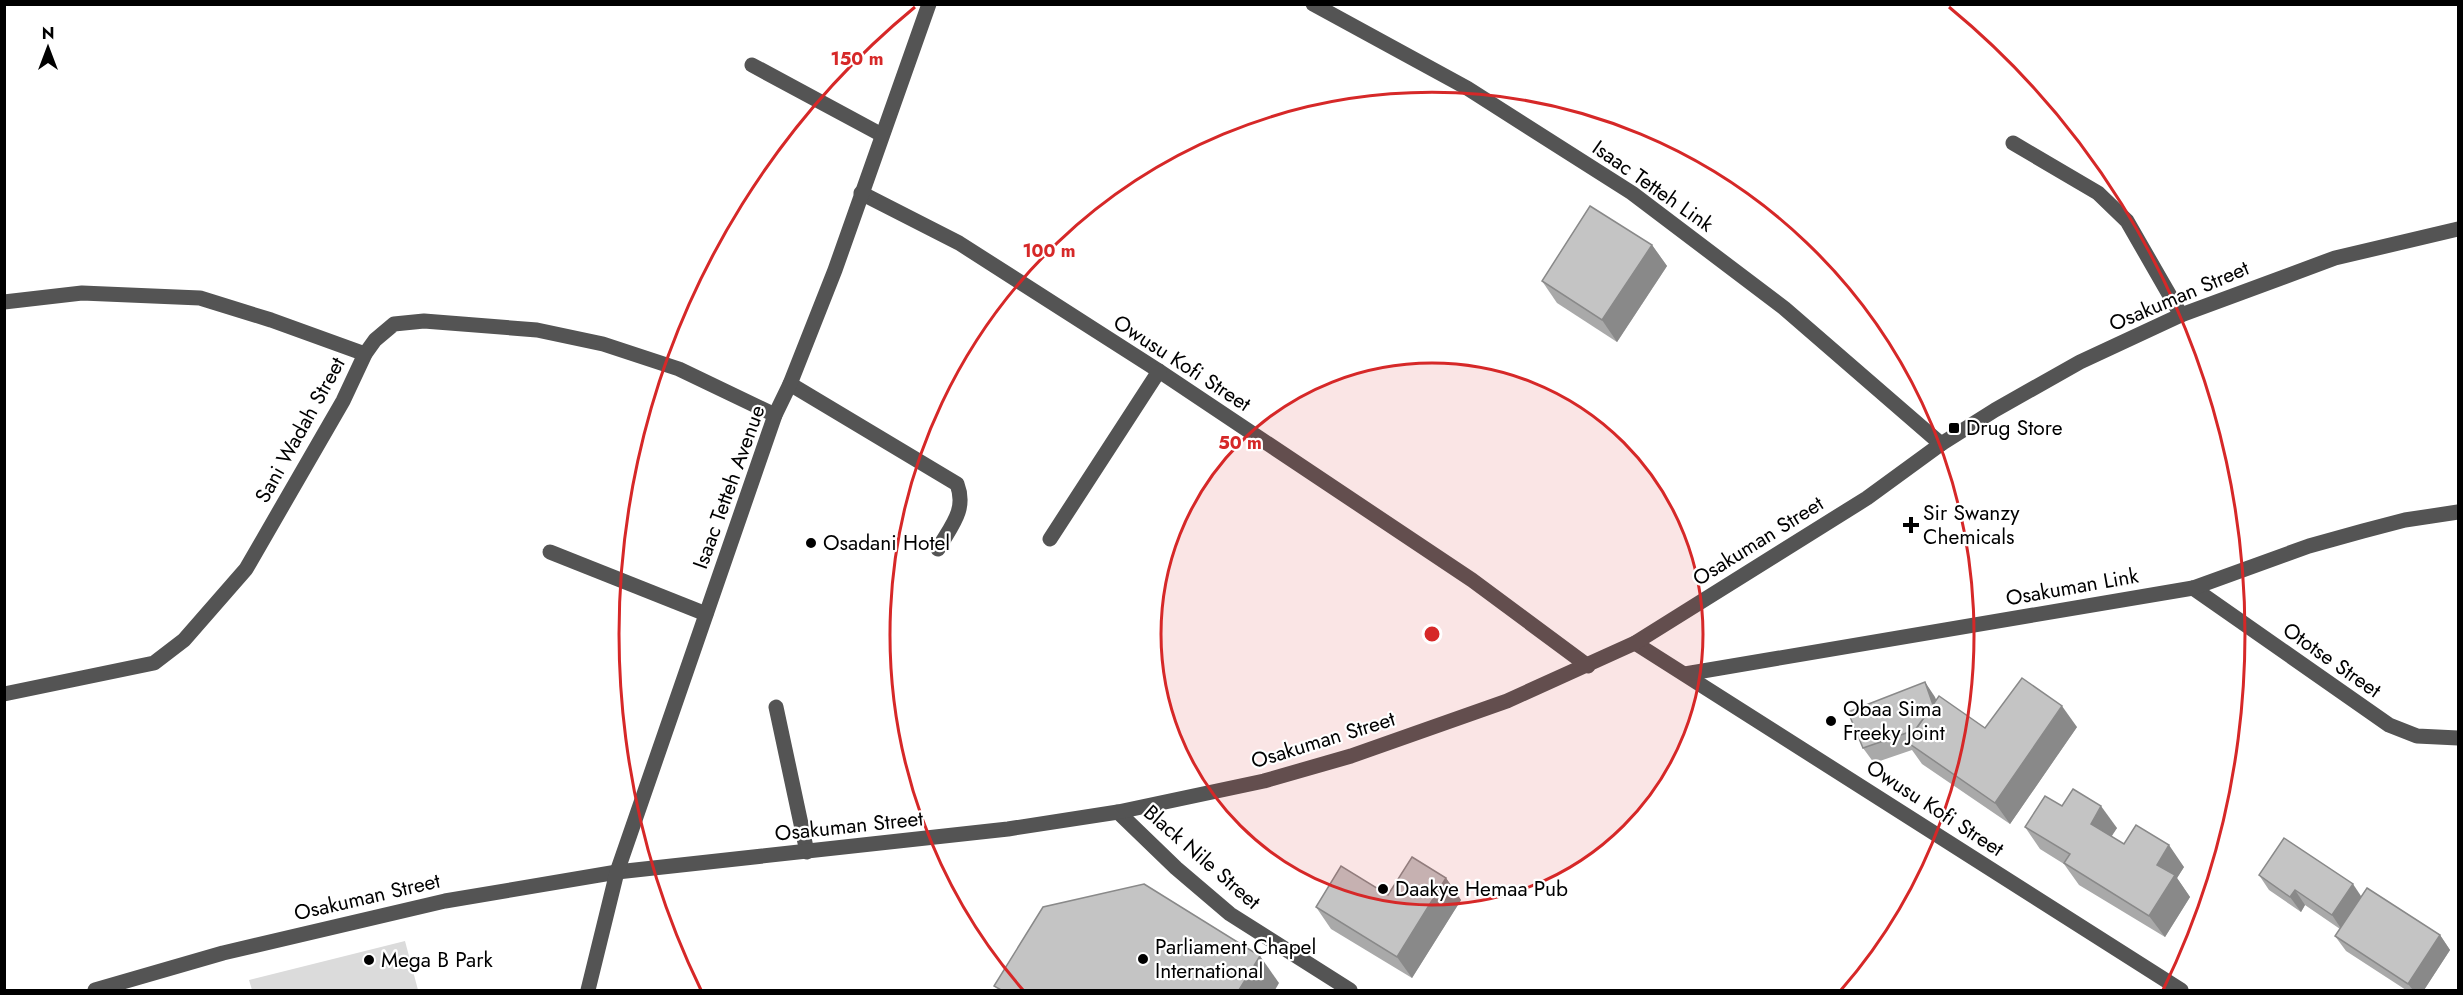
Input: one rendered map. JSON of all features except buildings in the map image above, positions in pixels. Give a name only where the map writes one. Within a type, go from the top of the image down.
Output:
[{"type":"street","name":"Isaac Tetteh Avenue","points":[[588,990],[617,872],[775,415],[790,384],[928,4]]},
{"type":"street","name":"Isaac Tetteh Link","points":[[1313,4],[1467,88],[1632,193],[1784,308],[1941,444]]},
{"type":"street","points":[[752,65],[882,135]]},
{"type":"street","points":[[2013,143],[2098,193],[2127,221],[2181,315]]},
{"type":"street","name":"Owusu Kofi Street","points":[[861,193],[959,243],[1158,371],[1472,580],[1588,666]]},
{"type":"street","name":"Osakuman Street","points":[[96,990],[223,953],[445,901],[617,872],[1008,829],[1118,812],[1264,781],[1351,756],[1508,701],[1635,643],[1867,498],[1941,444],[1995,410],[2080,362],[2181,315],[2335,258],[2458,229]]},
{"type":"street","name":"Sani Wadah Street","points":[[4,302],[82,293],[201,298],[271,320],[365,354],[344,401],[246,569],[184,640],[154,663],[4,694]]},
{"type":"street","points":[[365,354],[375,340],[394,324],[424,321],[537,330],[603,344],[679,369],[775,415]]},
{"type":"street","points":[[1050,539],[1158,371]]},
{"type":"street","points":[[790,384],[957,484],[962,498],[960,509],[938,549]]},
{"type":"street","name":"Osakuman Link","points":[[1685,674],[2193,588],[2309,546],[2405,520],[2458,512]]},
{"type":"street","points":[[550,552],[706,614]]},
{"type":"street","name":"Ototse Street","points":[[2193,588],[2389,726],[2417,736],[2458,738]]},
{"type":"street","name":"Owusu Kofi Street","points":[[1635,643],[2181,990]]},
{"type":"street","points":[[776,708],[807,852]]},
{"type":"street","name":"Black Nile Street","points":[[1118,812],[1176,868],[1230,914],[1350,990]]},
{"type":"shaded area","name":"Mega B Park","points":[[405,941],[418,990],[252,990],[249,980]]},
{"type":"place","name":"Drug Store","points":[[1954,428]]},
{"type":"place","name":"Sir Swanzy Chemicals","points":[[1911,525]]},
{"type":"place","name":"Osadani Hotel","points":[[811,543]]},
{"type":"place","name":"Obaa Sima Freeky Joint","points":[[1831,721]]},
{"type":"place","name":"Daakye Hemaa Pub","points":[[1383,889]]},
{"type":"place","name":"Parliament Chapel International","points":[[1143,959]]},
{"type":"place","name":"Mega B Park","points":[[369,960]]}]
